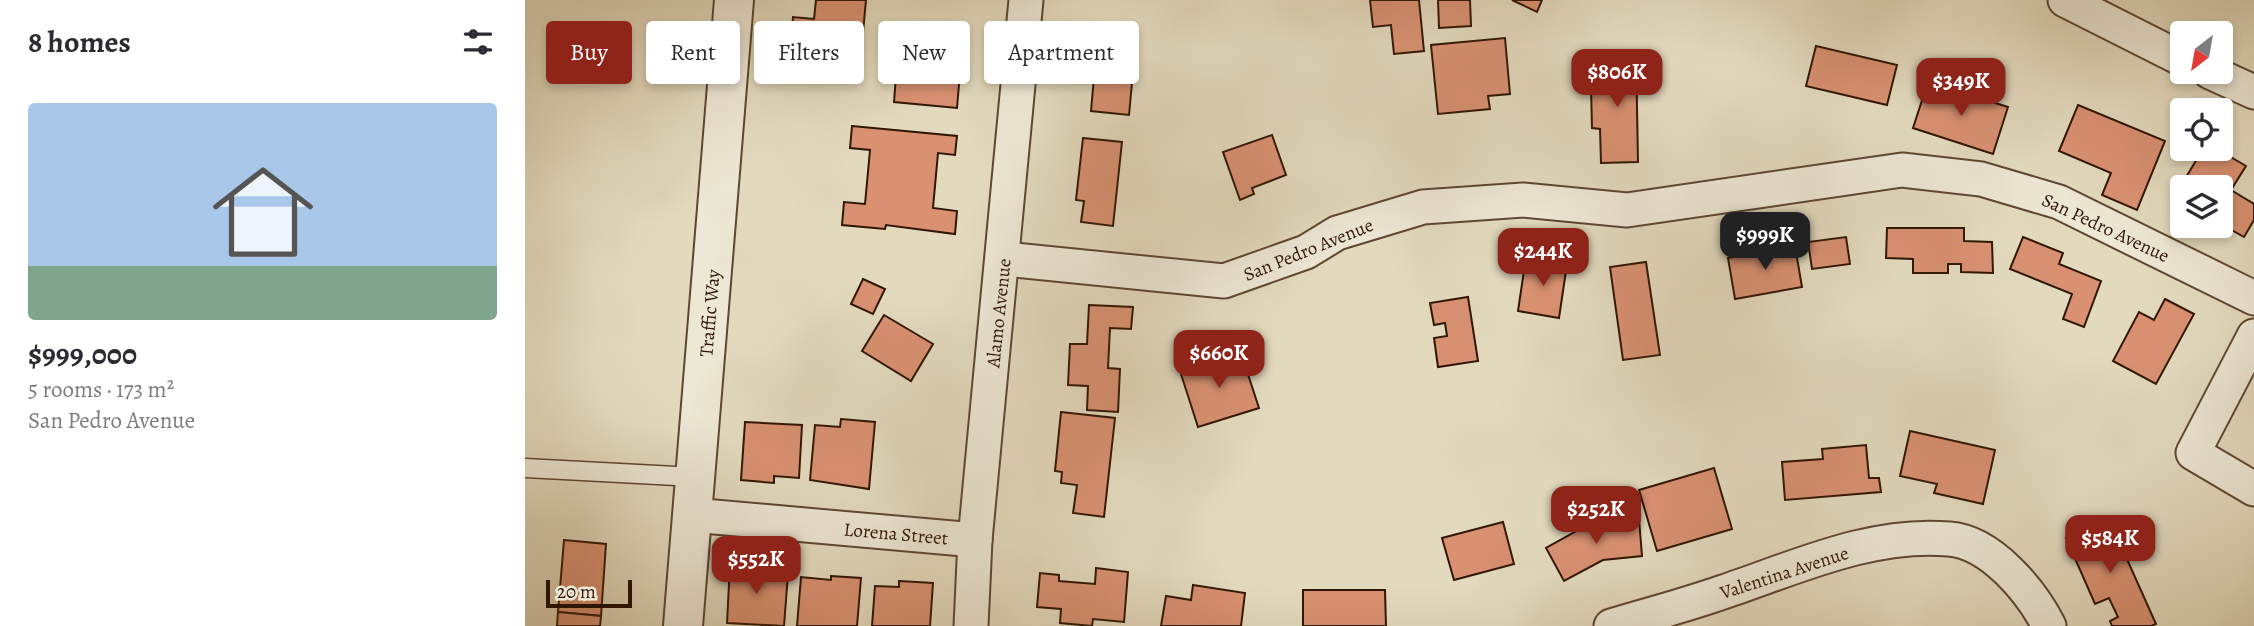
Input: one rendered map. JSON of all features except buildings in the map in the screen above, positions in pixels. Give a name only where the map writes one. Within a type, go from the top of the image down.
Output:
[{"type":"street","name":"Traffic Way","points":[[683,626],[734,0]]},
{"type":"street","name":"Alamo Avenue","points":[[971,626],[975,540],[1004,259],[1026,0]]},
{"type":"street","points":[[2065,0],[2170,53]]},
{"type":"street","points":[[2233,82],[2254,92]]},
{"type":"street","name":"San Pedro Avenue","points":[[1004,259],[1224,281],[1305,252],[1337,233],[1423,207],[1523,200],[1627,210],[1902,170],[1981,179],[2059,202],[2254,298]]},
{"type":"street","points":[[2254,336],[2193,453],[2254,489]]},
{"type":"street","name":"Lorena Street","points":[[692,515],[975,540]]},
{"type":"street","name":"Valentina Avenue","points":[[1611,626],[1721,593],[1829,554],[1896,541],[1951,539],[1993,556],[2036,600],[2049,626]]},
{"type":"lane","points":[[525,468],[695,477]]}]
